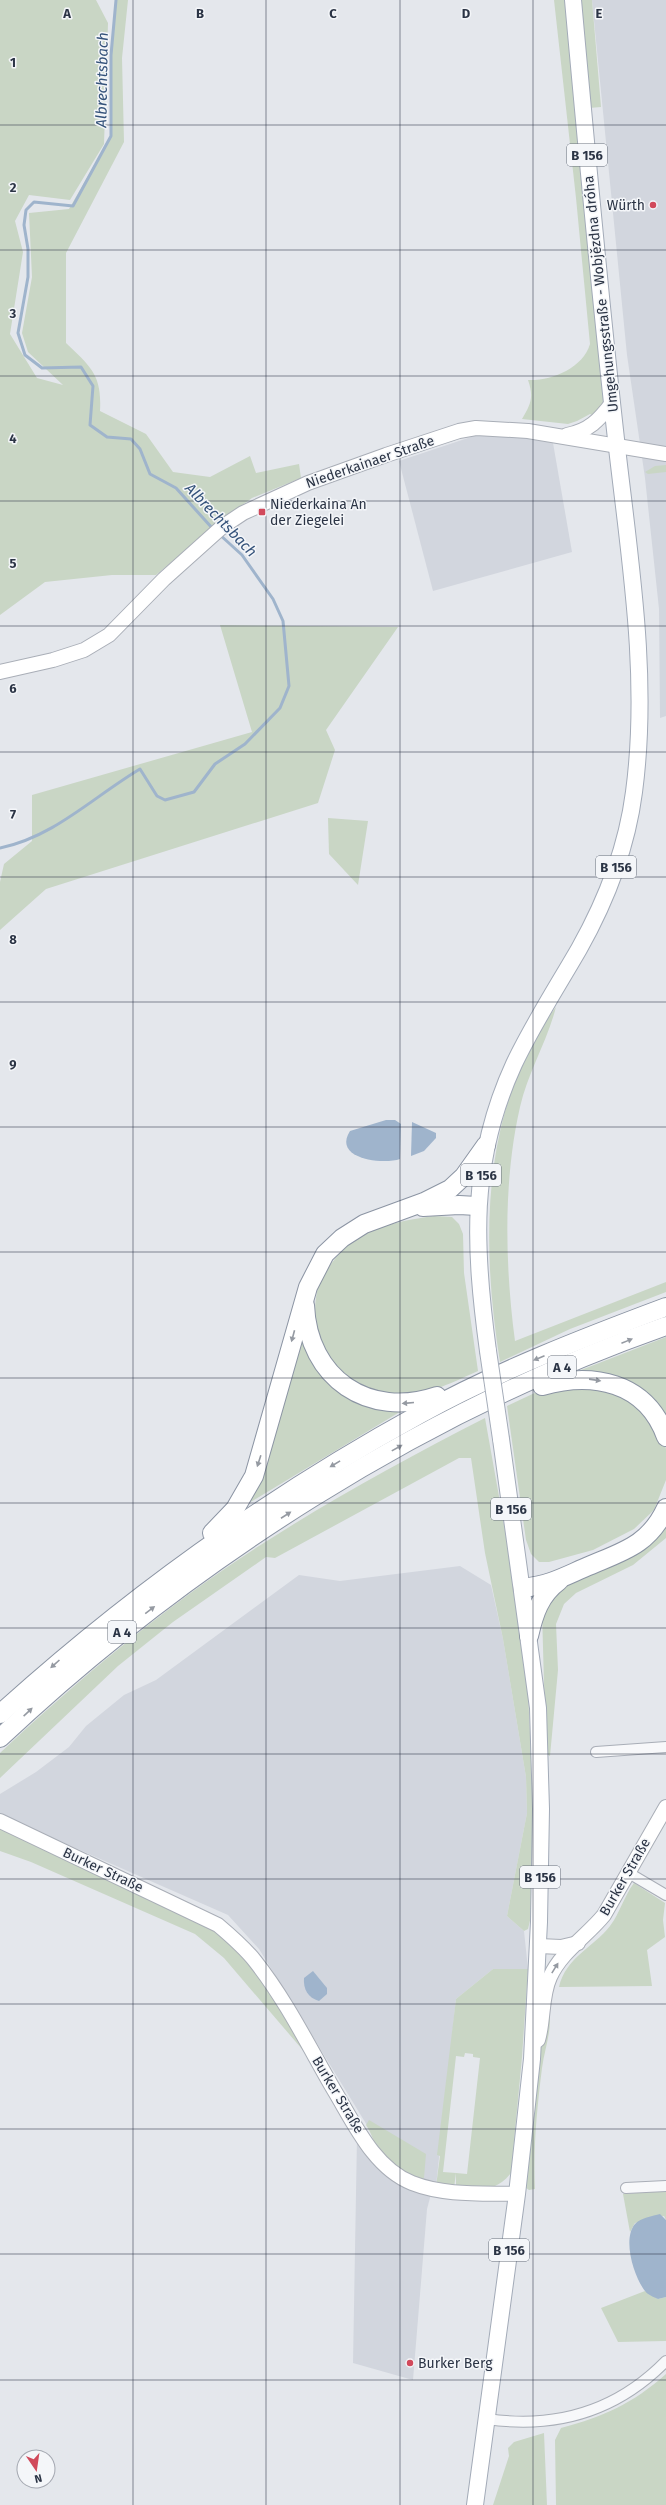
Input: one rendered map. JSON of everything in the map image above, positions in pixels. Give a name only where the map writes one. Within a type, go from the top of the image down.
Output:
[{"type":"highway","points":[[192,1556],[235,1509],[254,1476],[305,1299],[318,1264],[342,1238],[364,1224],[408,1209],[450,1190],[464,1176],[486,1145]]},
{"type":"highway","points":[[408,1209],[459,1205],[477,1206]]},
{"type":"highway","points":[[305,1299],[309,1330],[319,1356],[338,1380],[363,1397],[394,1404],[417,1402],[499,1375]]},
{"type":"highway","name":"A 4","points":[[0,1714],[85,1638],[192,1556],[281,1496],[421,1413],[499,1375],[666,1307]]},
{"type":"highway","name":"A 4","points":[[0,1738],[58,1685],[119,1634],[219,1560],[362,1468],[476,1408],[544,1375],[666,1326]]},
{"type":"highway","points":[[476,1408],[561,1381],[592,1379],[617,1386],[640,1400],[654,1415],[666,1437]]},
{"type":"highway","points":[[529,1636],[536,1609],[540,1601],[560,1581],[584,1568],[632,1548],[653,1528],[666,1508]]},
{"type":"highway","points":[[522,1583],[584,1568]]},
{"type":"highway","points":[[522,1583],[560,1581]]},
{"type":"main road","name":"Umgehungsstraße - Wobjězdna dróha","points":[[573,0],[616,446]]},
{"type":"main road","name":"B 156","points":[[475,2505],[517,2194],[532,2059],[539,1946],[541,1809],[538,1708],[522,1583],[488,1351],[478,1263],[477,1206],[486,1145],[499,1100],[514,1064],[581,945],[600,907],[621,853],[634,795],[639,745],[640,687],[634,612],[616,446]]},
{"type":"street","name":"Niederkainaer Straße","points":[[560,436],[581,432],[597,423],[612,403]]},
{"type":"street","name":"Niederkainaer Straße","points":[[0,672],[53,660],[84,650],[109,635],[164,579],[222,527],[243,513],[308,483],[459,431],[508,429],[560,436],[666,454]]},
{"type":"street","points":[[596,1752],[666,1747]]},
{"type":"street","name":"Burker Straße","points":[[532,2059],[541,2030],[550,1976],[561,1958],[604,1915],[627,1872],[666,1807]]},
{"type":"street","name":"Burker Straße","points":[[0,1821],[218,1925],[255,1961],[278,1995],[360,2133],[378,2158],[394,2173],[412,2183],[428,2188],[454,2192],[517,2194]]},
{"type":"street","points":[[627,1872],[666,1895]]},
{"type":"street","points":[[539,1946],[561,1947],[578,1942]]},
{"type":"street","points":[[626,2188],[666,2186]]},
{"type":"street","points":[[486,2419],[526,2423],[547,2421],[594,2410],[616,2401],[637,2388],[666,2361]]},
{"type":"shaded area","points":[[592,0],[666,0],[666,716],[660,718],[659,609],[645,478],[627,355]]},
{"type":"shaded area","points":[[499,434],[553,443],[572,552],[433,591],[399,461],[474,436]]},
{"type":"shaded area","points":[[460,1566],[491,1585],[503,1639],[526,1777],[527,1813],[507,1916],[524,1931],[528,1969],[493,1969],[456,1999],[436,2186],[409,2176],[377,2148],[373,2135],[259,1949],[228,1915],[0,1815],[0,1794],[36,1772],[69,1747],[86,1726],[124,1695],[156,1680],[299,1575],[340,1581]]},
{"type":"shaded area","points":[[357,2137],[431,2194],[427,2209],[413,2380],[353,2363]]},
{"type":"green space","points":[[0,0],[96,0],[108,23],[104,144],[70,200],[29,195],[15,221],[23,252],[10,334],[37,378],[63,385],[28,352],[22,333],[32,277],[29,213],[69,209],[111,136],[111,55],[116,0],[128,0],[122,58],[124,142],[66,253],[66,343],[88,366],[97,380],[100,411],[146,434],[173,472],[210,477],[250,456],[256,473],[299,464],[301,478],[252,498],[219,522],[156,575],[112,575],[45,582],[0,615]]},
{"type":"green space","points":[[554,0],[567,0],[603,393],[603,404],[596,417],[590,414],[568,424],[522,419],[531,400],[531,391],[528,380],[547,378],[574,366],[581,360],[590,344],[576,198]]},
{"type":"green space","points":[[578,0],[592,0],[601,107],[589,108]]},
{"type":"green space","points":[[666,465],[666,472],[648,474],[645,472],[655,466]]},
{"type":"green space","points":[[220,625],[398,627],[326,730],[335,750],[318,803],[46,889],[0,930],[0,882],[4,864],[32,841],[32,795],[252,732]]},
{"type":"green space","points":[[328,818],[368,821],[358,885],[329,854]]},
{"type":"green space","points":[[556,1007],[548,1032],[523,1094],[514,1135],[508,1194],[507,1224],[509,1283],[515,1341],[666,1282],[666,1292],[570,1329],[500,1362],[490,1271],[489,1224],[492,1178],[500,1132],[513,1088],[531,1046]]},
{"type":"green space","points":[[434,1216],[452,1217],[459,1224],[463,1234],[464,1273],[478,1371],[439,1388],[418,1394],[397,1395],[378,1392],[361,1385],[346,1375],[333,1362],[324,1347],[318,1330],[315,1311],[318,1287],[320,1281],[338,1255],[351,1243],[362,1236],[385,1226]]},
{"type":"green space","points":[[300,1318],[327,1379],[403,1410],[244,1506],[246,1510],[232,1515]]},
{"type":"green space","points":[[666,1337],[666,1425],[662,1417],[582,1374],[581,1370]]},
{"type":"green space","points":[[583,1383],[633,1398],[661,1433],[666,1449],[666,1480],[654,1510],[634,1529],[593,1550],[549,1562],[539,1562],[531,1554],[526,1540],[507,1406],[541,1390]]},
{"type":"green space","points":[[485,1418],[505,1530],[528,1692],[534,1817],[532,1912],[528,1929],[524,1931],[507,1916],[527,1813],[526,1777],[503,1639],[485,1553],[471,1458],[459,1458],[275,1558],[266,1557],[173,1622],[118,1666],[0,1778],[0,1753],[93,1670],[191,1593],[259,1546],[342,1495]]},
{"type":"green space","points":[[666,1526],[666,1538],[633,1565],[576,1593],[564,1604],[556,1624],[558,1670],[550,1756],[546,1754],[542,1612],[553,1591]]},
{"type":"green space","points":[[0,1822],[217,1925],[240,1946],[325,2076],[224,1958],[195,1934],[31,1862],[0,1851]]},
{"type":"green space","points":[[634,1883],[665,1903],[663,1920],[665,1937],[647,1950],[652,1986],[559,1987],[568,1968],[574,1960],[610,1926],[617,1916],[627,1893]]},
{"type":"green space","points":[[493,1969],[528,1969],[522,2057],[511,2173],[499,2184],[493,2187],[480,2189],[456,2188],[456,2173],[454,2188],[436,2186],[440,2156],[437,2155],[456,1999]],"holes":[[[465,2053],[473,2054],[473,2057],[480,2058],[467,2174],[443,2172],[456,2056],[464,2057]]]},
{"type":"green space","points":[[548,2005],[550,2013],[550,2028],[542,2068],[536,2128],[535,2189],[529,2190],[525,2187],[539,2055]]},
{"type":"green space","points":[[369,2120],[426,2154],[424,2178],[420,2180],[396,2168],[380,2154],[366,2125]]},
{"type":"green space","points":[[666,2191],[666,2220],[664,2216],[635,2223],[630,2232],[623,2194]]},
{"type":"green space","points":[[645,2291],[658,2299],[666,2297],[666,2341],[618,2342],[601,2308]]},
{"type":"green space","points":[[666,2374],[666,2505],[556,2505],[555,2440],[561,2428],[605,2414],[617,2408],[654,2384]]},
{"type":"green space","points":[[544,2433],[547,2505],[493,2505],[509,2456],[508,2448],[514,2442]]},
{"type":"water","points":[[386,1120],[395,1120],[401,1124],[400,1159],[392,1161],[372,1160],[353,1154],[348,1148],[346,1140],[350,1131]]},
{"type":"water","points":[[412,1122],[436,1133],[436,1138],[424,1151],[411,1156]]},
{"type":"water","points":[[313,1971],[327,1988],[327,1994],[319,2001],[315,2000],[309,1995],[304,1986],[304,1978]]},
{"type":"water","points":[[660,2214],[666,2220],[666,2297],[658,2299],[646,2292],[637,2277],[631,2258],[630,2239],[631,2231],[637,2222]]},
{"type":"waterway","name":"Albrechtsbach","points":[[116,0],[111,55],[111,136],[73,206],[34,202],[26,210],[24,225],[28,249],[28,277],[18,333],[25,355],[42,368],[81,367],[93,386],[90,425],[107,437],[131,439],[140,449],[150,474],[176,488],[213,529]]},
{"type":"waterway","name":"Albrechtsbach","points":[[0,848],[20,843],[56,826],[140,769],[157,796],[165,800],[194,792],[215,764],[245,744],[280,708],[289,686],[283,621],[273,599],[242,555],[219,534]]},
{"type":"place","name":"Würth","points":[[653,205]]},
{"type":"place","name":"Niederkaina An der Ziegelei","points":[[262,512]]},
{"type":"place","name":"Burker Berg","points":[[410,2363]]}]
